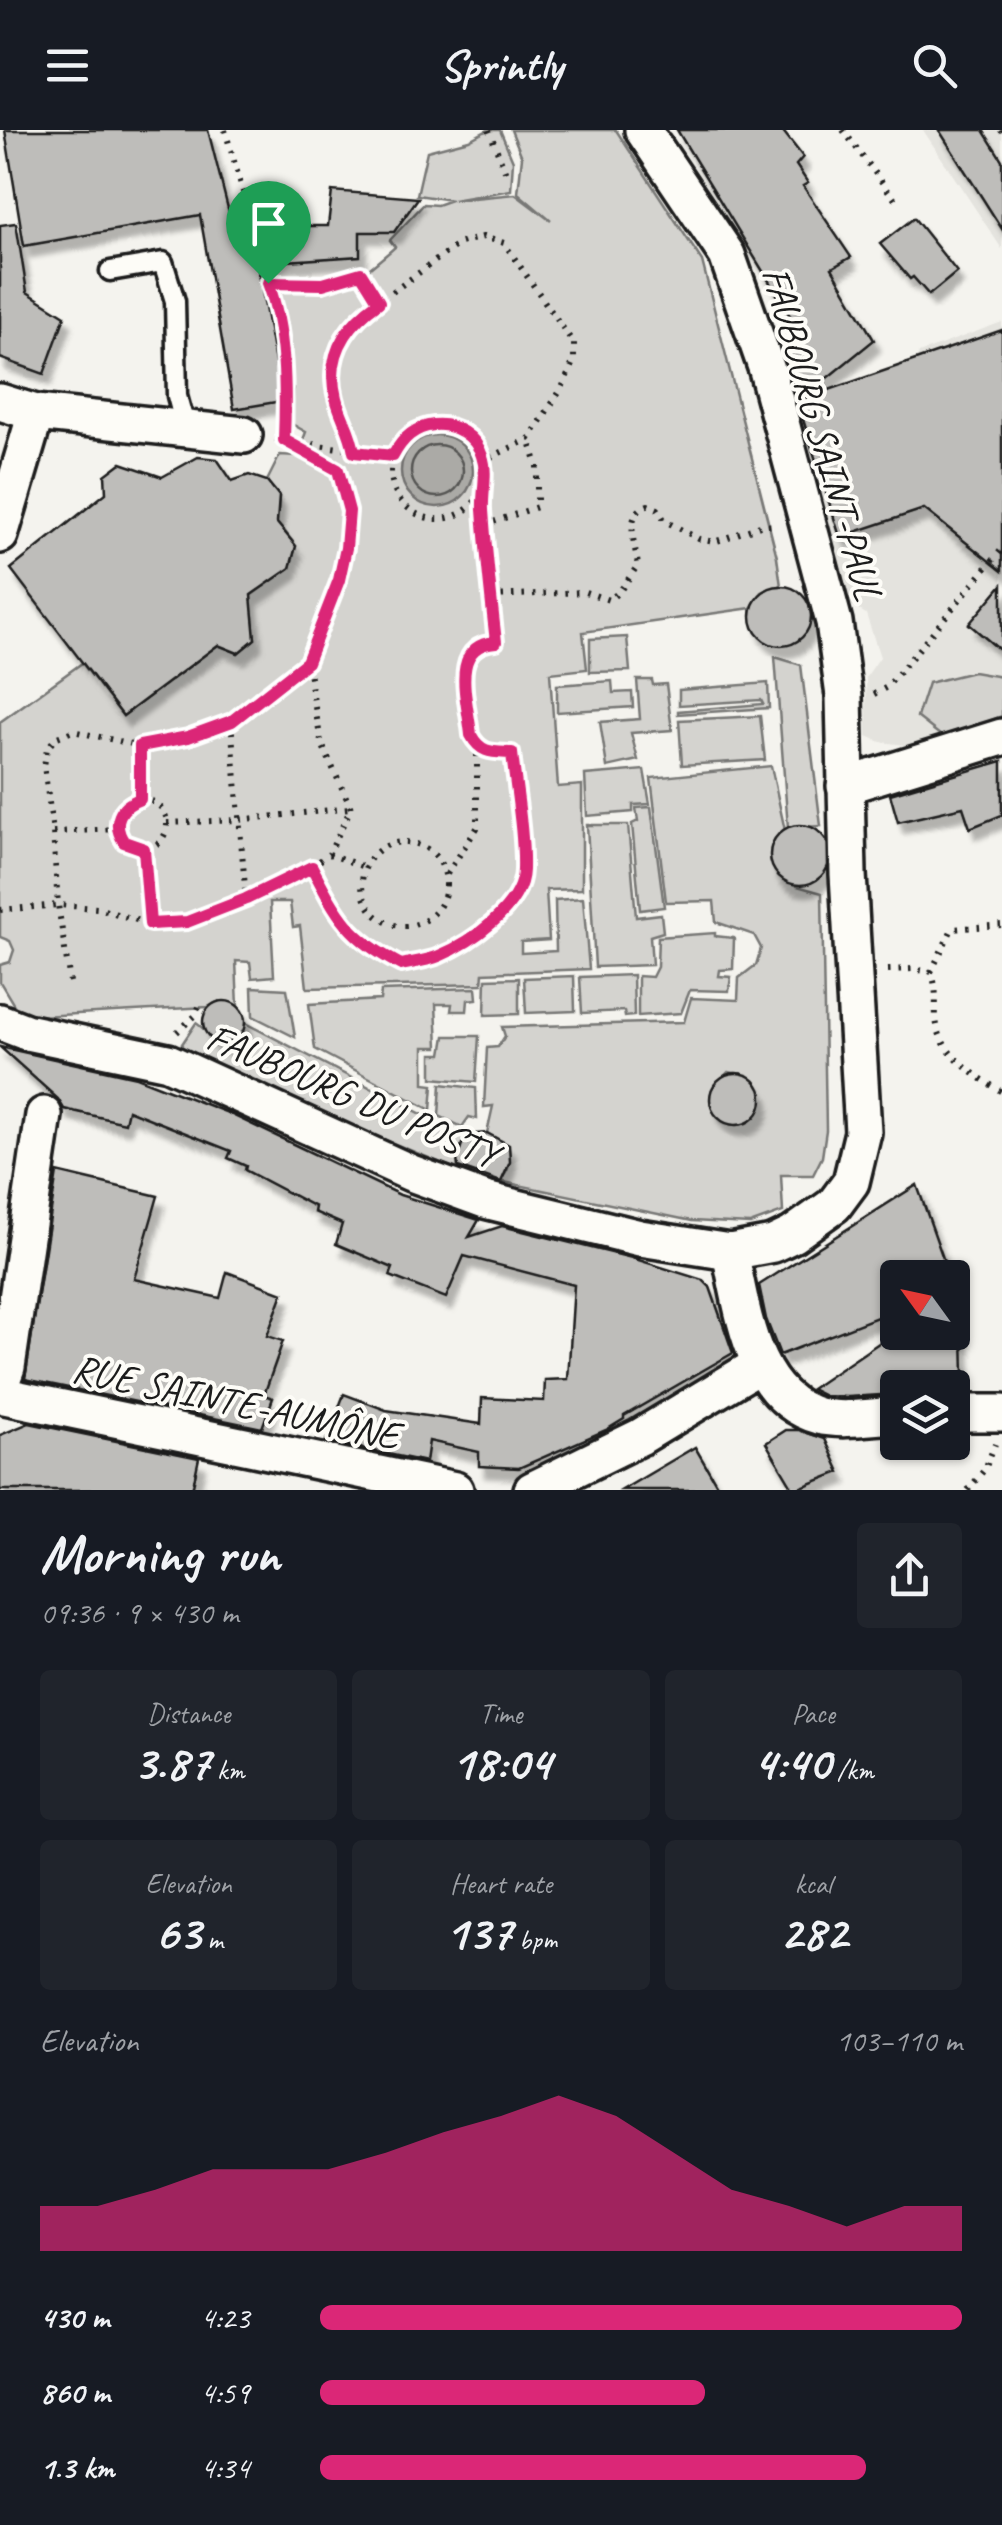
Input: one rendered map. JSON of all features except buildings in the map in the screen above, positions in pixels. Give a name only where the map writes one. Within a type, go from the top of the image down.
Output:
[{"type":"street","name":"FAUBOURG SAINT-PAUL","points":[[643,130],[727,255],[766,370],[830,606],[844,696],[845,786]]},
{"type":"street","points":[[0,402],[36,413],[244,435]]},
{"type":"street","points":[[0,536],[36,413]]},
{"type":"street","points":[[845,786],[1002,737]]},
{"type":"street","name":"FAUBOURG DU POSTY","points":[[13,1027],[168,1062],[411,1173],[485,1200],[640,1238],[730,1252],[772,1244],[792,1235],[834,1205],[851,1182],[863,1132],[845,786]]},
{"type":"street","points":[[0,1386],[8,1367],[44,1115]]},
{"type":"street","points":[[730,1252],[759,1365],[778,1392],[821,1417],[880,1416]]},
{"type":"street","points":[[532,1490],[640,1437],[759,1365]]},
{"type":"street","name":"RUE SAINTE-AUMÔNE","points":[[0,1396],[455,1490]]},
{"type":"street","points":[[970,1413],[1001,1414]]},
{"type":"lane","points":[[110,271],[163,262],[174,302],[177,396],[186,429]]},
{"type":"path","points":[[225,130],[274,298],[286,387],[284,440]]},
{"type":"path","points":[[489,130],[508,178]]},
{"type":"path","points":[[843,130],[896,202]]},
{"type":"path","points":[[354,452],[351,430],[336,398],[336,348],[355,319],[460,243],[483,237],[504,243],[574,344],[574,360],[562,388],[529,439],[484,461]]},
{"type":"path","points":[[268,283],[323,284],[361,273],[379,302]]},
{"type":"path","points":[[312,867],[336,913],[356,938],[401,965],[438,957],[472,938],[514,896],[523,874],[512,753],[486,752],[471,735],[464,661],[471,649],[481,643],[496,642],[484,525],[484,461],[472,438],[444,424],[428,425],[413,432],[393,456],[392,488],[410,511],[424,518],[438,520],[466,510],[483,485]]},
{"type":"path","points":[[244,435],[393,456]]},
{"type":"path","points":[[484,525],[537,507],[537,465],[529,439]]},
{"type":"path","points":[[70,982],[44,766],[48,748],[57,737],[73,731],[140,746],[188,737],[232,721],[307,662],[339,580],[349,511],[338,470],[284,440]]},
{"type":"path","points":[[491,596],[585,592],[609,600],[638,565],[633,517],[638,508],[648,505],[658,509],[665,522],[714,542],[760,526]]},
{"type":"path","points":[[844,696],[866,698],[887,687],[1002,550]]},
{"type":"path","points":[[307,662],[321,742],[351,808]]},
{"type":"path","points":[[232,721],[246,899]]},
{"type":"path","points":[[140,746],[140,799]]},
{"type":"path","points":[[447,874],[433,851],[408,840],[382,847],[364,867],[362,894],[376,917],[401,928],[427,921],[444,901],[447,874],[476,828],[477,746]]},
{"type":"path","points":[[140,799],[161,808],[167,823],[163,837],[144,849]]},
{"type":"path","points":[[140,799],[124,808],[118,828],[124,842],[144,849]]},
{"type":"path","points":[[167,823],[351,808]]},
{"type":"path","points":[[0,910],[58,905],[97,908],[150,924],[187,922],[312,867],[329,854],[351,808]]},
{"type":"path","points":[[53,832],[118,828]]},
{"type":"path","points":[[144,849],[150,924]]},
{"type":"path","points":[[329,854],[364,867]]},
{"type":"path","points":[[930,972],[952,929],[1002,925]]},
{"type":"path","points":[[854,975],[913,969],[930,972]]},
{"type":"path","points":[[930,972],[937,986],[936,1020],[954,1058],[1002,1092]]},
{"type":"path","points":[[968,1490],[985,1469],[1001,1414]]},
{"type":"shaded area","points":[[488,130],[500,130],[513,161],[511,190],[453,200],[515,194],[551,221],[518,193],[522,157],[511,130],[616,130],[702,261],[781,586],[762,592],[751,608],[583,632],[587,669],[550,673],[558,787],[582,785],[582,889],[546,890],[549,940],[521,942],[521,953],[556,951],[555,900],[583,898],[589,969],[483,973],[482,984],[307,988],[300,926],[293,927],[290,902],[270,902],[274,976],[252,978],[250,962],[236,961],[238,1006],[219,1001],[208,1007],[21,1017],[0,982],[0,965],[10,962],[14,950],[10,941],[0,937],[0,722],[82,663],[123,716],[218,645],[238,653],[255,639],[253,617],[243,601],[290,568],[296,546],[283,529],[269,530],[278,514],[279,496],[267,481],[280,455],[297,456],[306,432],[292,424],[293,391],[278,288],[329,289],[367,270],[395,247],[390,240],[424,204],[451,200],[417,195],[427,151],[469,140]]},
{"type":"shaded area","points":[[923,130],[1002,130],[1002,249]]},
{"type":"shaded area","points":[[1002,322],[1002,716],[913,746],[881,742],[867,736],[866,677],[880,657],[866,614],[848,603],[795,420],[882,402],[903,390],[919,353]]},
{"type":"shaded area","points":[[627,637],[630,671],[590,672],[590,639]]},
{"type":"shaded area","points":[[775,657],[801,665],[821,826],[788,828]]},
{"type":"shaded area","points":[[973,672],[1002,677],[1002,716],[945,739],[917,717],[928,683]]},
{"type":"shaded area","points":[[637,680],[666,684],[672,730],[631,733],[638,760],[607,767],[600,722],[640,719]]},
{"type":"shaded area","points":[[612,681],[613,693],[632,692],[633,707],[557,712],[557,685]]},
{"type":"shaded area","points":[[768,683],[769,708],[678,714],[763,704],[761,700],[679,705],[679,690]]},
{"type":"shaded area","points":[[760,716],[765,760],[682,765],[679,720]]},
{"type":"shaded area","points":[[771,766],[797,886],[822,893],[826,1130],[822,1157],[813,1175],[781,1175],[783,1212],[750,1224],[692,1221],[499,1181],[509,1164],[508,1145],[487,1133],[493,1106],[484,1107],[487,1048],[498,1047],[505,1036],[502,1027],[684,1022],[691,998],[738,1000],[739,978],[756,965],[761,948],[754,935],[716,922],[714,901],[666,902],[651,778]],"holes":[[[728,1072],[747,1075],[762,1094],[758,1112],[746,1123],[724,1122],[713,1111],[712,1090]]]},
{"type":"shaded area","points":[[644,770],[650,804],[633,805],[633,812],[587,816],[585,775]]},
{"type":"shaded area","points":[[651,807],[664,907],[640,910],[632,824],[638,821],[636,808]]},
{"type":"shaded area","points":[[587,825],[628,825],[636,917],[661,914],[663,932],[650,936],[652,965],[595,967]]},
{"type":"shaded area","points":[[715,933],[734,938],[733,969],[720,970],[719,976],[731,977],[729,991],[690,990],[681,1013],[638,1016],[638,976],[652,977],[657,967],[658,937]]},
{"type":"shaded area","points":[[633,975],[634,1016],[625,1017],[624,1011],[582,1013],[580,977]]},
{"type":"shaded area","points":[[574,976],[575,1011],[526,1013],[524,978]]},
{"type":"shaded area","points":[[519,978],[519,1014],[485,1015],[486,979]]},
{"type":"shaded area","points":[[252,987],[287,989],[295,1037],[253,1016]]},
{"type":"shaded area","points":[[476,988],[477,999],[468,1000],[467,1011],[451,1011],[452,1004],[436,1004],[438,1047],[424,1047],[424,1084],[433,1085],[431,1110],[315,1049],[309,1004],[380,1000],[381,991]]},
{"type":"shaded area","points":[[196,1023],[215,1040],[225,1043],[239,1038],[245,1023],[468,1138],[459,1150],[458,1170],[180,1055],[180,1047]]},
{"type":"shaded area","points":[[445,1036],[479,1036],[476,1082],[432,1078],[432,1054],[442,1054]]},
{"type":"shaded area","points":[[441,1084],[476,1088],[477,1119],[469,1117],[462,1127],[439,1116]]},
{"type":"water","points":[[437,435],[451,437],[463,445],[471,457],[471,485],[463,497],[451,505],[437,507],[423,505],[411,497],[403,485],[401,471],[403,457],[411,445],[423,437]]},
{"type":"route","points":[[361,273],[379,302],[355,319],[336,348],[336,398],[351,430],[354,452],[393,456],[413,432],[428,425],[444,424],[472,438],[484,461],[482,506],[496,642],[481,643],[471,649],[464,661],[471,735],[486,752],[512,753],[523,874],[514,896],[499,914],[472,938],[438,957],[401,965],[374,951],[356,938],[336,913],[312,867],[187,922],[150,924],[144,849],[124,842],[120,836],[120,814],[130,802],[140,799],[140,746],[188,737],[232,721],[307,662],[339,580],[349,511],[338,470],[284,440],[286,387],[274,298],[268,283],[323,284],[361,273]]}]
